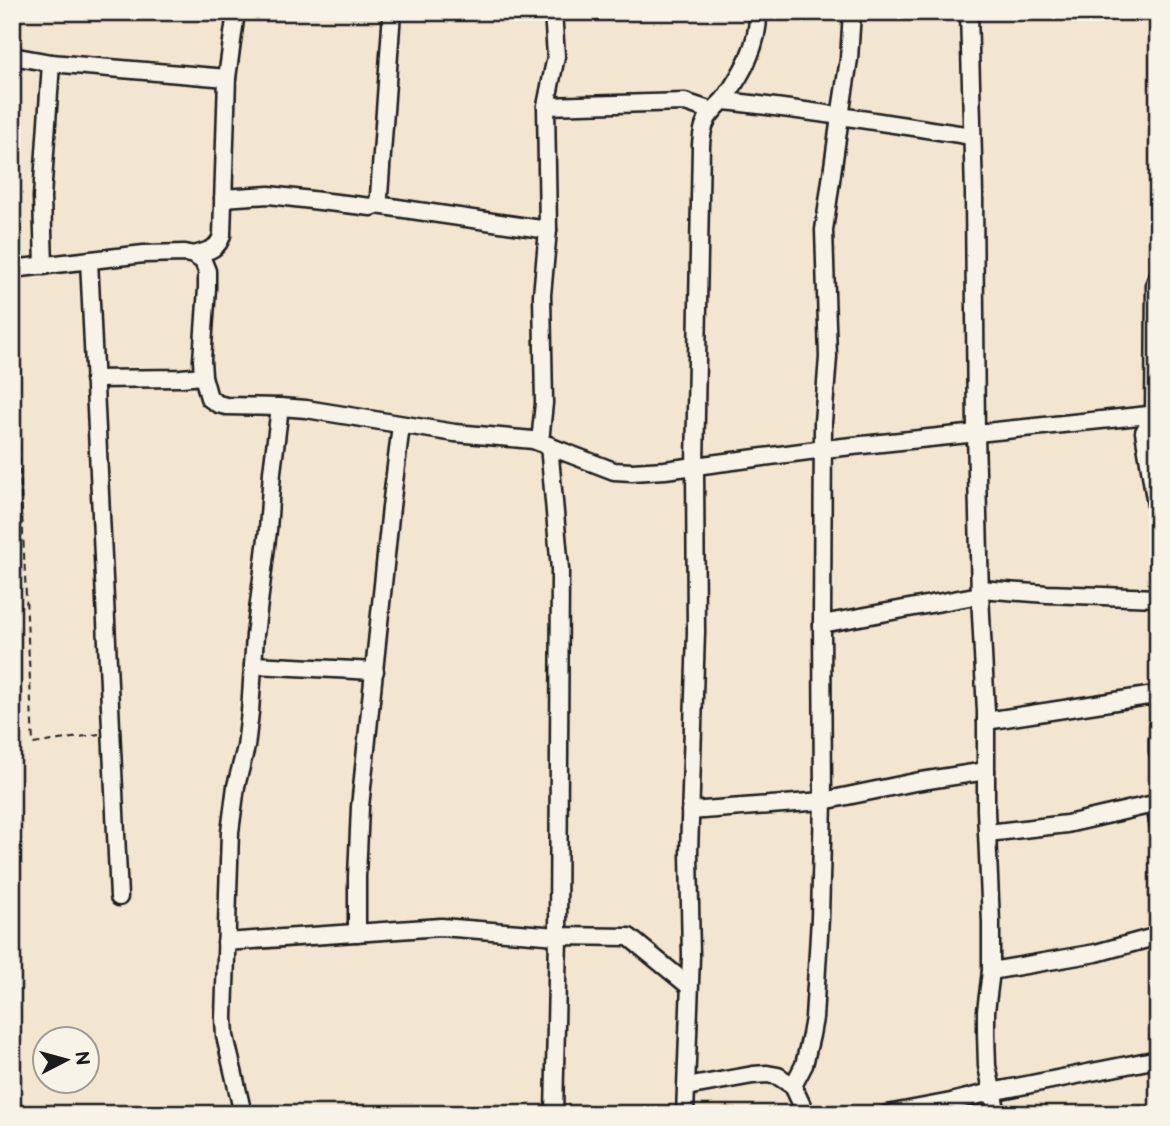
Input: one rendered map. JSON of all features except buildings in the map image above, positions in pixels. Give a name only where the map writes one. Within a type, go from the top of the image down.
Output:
[{"type":"street","points":[[194,255],[214,248],[220,241],[227,78],[236,12]]},
{"type":"street","points":[[377,205],[392,12]]},
{"type":"street","points":[[552,12],[556,56],[546,106],[548,230],[542,295],[545,444],[560,569],[554,1114]]},
{"type":"street","points":[[685,1114],[696,632],[695,466],[701,145],[702,130],[752,53],[758,12]]},
{"type":"street","points":[[793,1086],[804,1066],[814,1018],[820,918],[824,409],[828,357],[824,230],[852,39],[852,12]]},
{"type":"street","points":[[970,12],[976,433],[991,971],[986,1033],[987,1066],[997,1114]]},
{"type":"street","points":[[12,56],[51,63],[227,78]]},
{"type":"street","points":[[44,266],[42,197],[51,63]]},
{"type":"street","points":[[546,106],[685,102],[717,106],[795,108],[972,136]]},
{"type":"street","points":[[223,198],[269,195],[371,207],[377,205],[548,230]]},
{"type":"street","points":[[12,269],[144,254],[194,255],[203,261],[207,271],[203,376],[209,398],[218,404],[226,407],[280,407],[326,412],[455,433],[521,439],[545,444],[614,471],[648,472],[824,449],[1156,414]]},
{"type":"street","points":[[89,260],[119,897]]},
{"type":"street","points":[[1158,276],[1155,283],[1156,414],[1144,432],[1158,517]]},
{"type":"street","points":[[94,379],[203,376]]},
{"type":"street","points":[[243,1114],[225,1036],[224,1018],[230,832],[236,786],[246,747],[280,407]]},
{"type":"street","points":[[357,933],[360,807],[401,425]]},
{"type":"street","points":[[822,624],[980,592],[1158,598]]},
{"type":"street","points":[[253,665],[375,671]]},
{"type":"street","points":[[986,721],[1147,696],[1158,700]]},
{"type":"street","points":[[1158,738],[1158,751]]},
{"type":"street","points":[[690,811],[823,801],[986,771]]},
{"type":"street","points":[[988,834],[1067,824],[1156,803],[1158,823]]},
{"type":"street","points":[[226,942],[441,927],[558,936],[629,937],[690,986]]},
{"type":"street","points":[[991,971],[1096,953],[1158,936]]},
{"type":"street","points":[[887,1114],[1158,1059]]},
{"type":"street","points":[[686,1087],[767,1074],[779,1076],[793,1086],[806,1114]]},
{"type":"path","points":[[12,301],[33,744],[111,733]]}]
